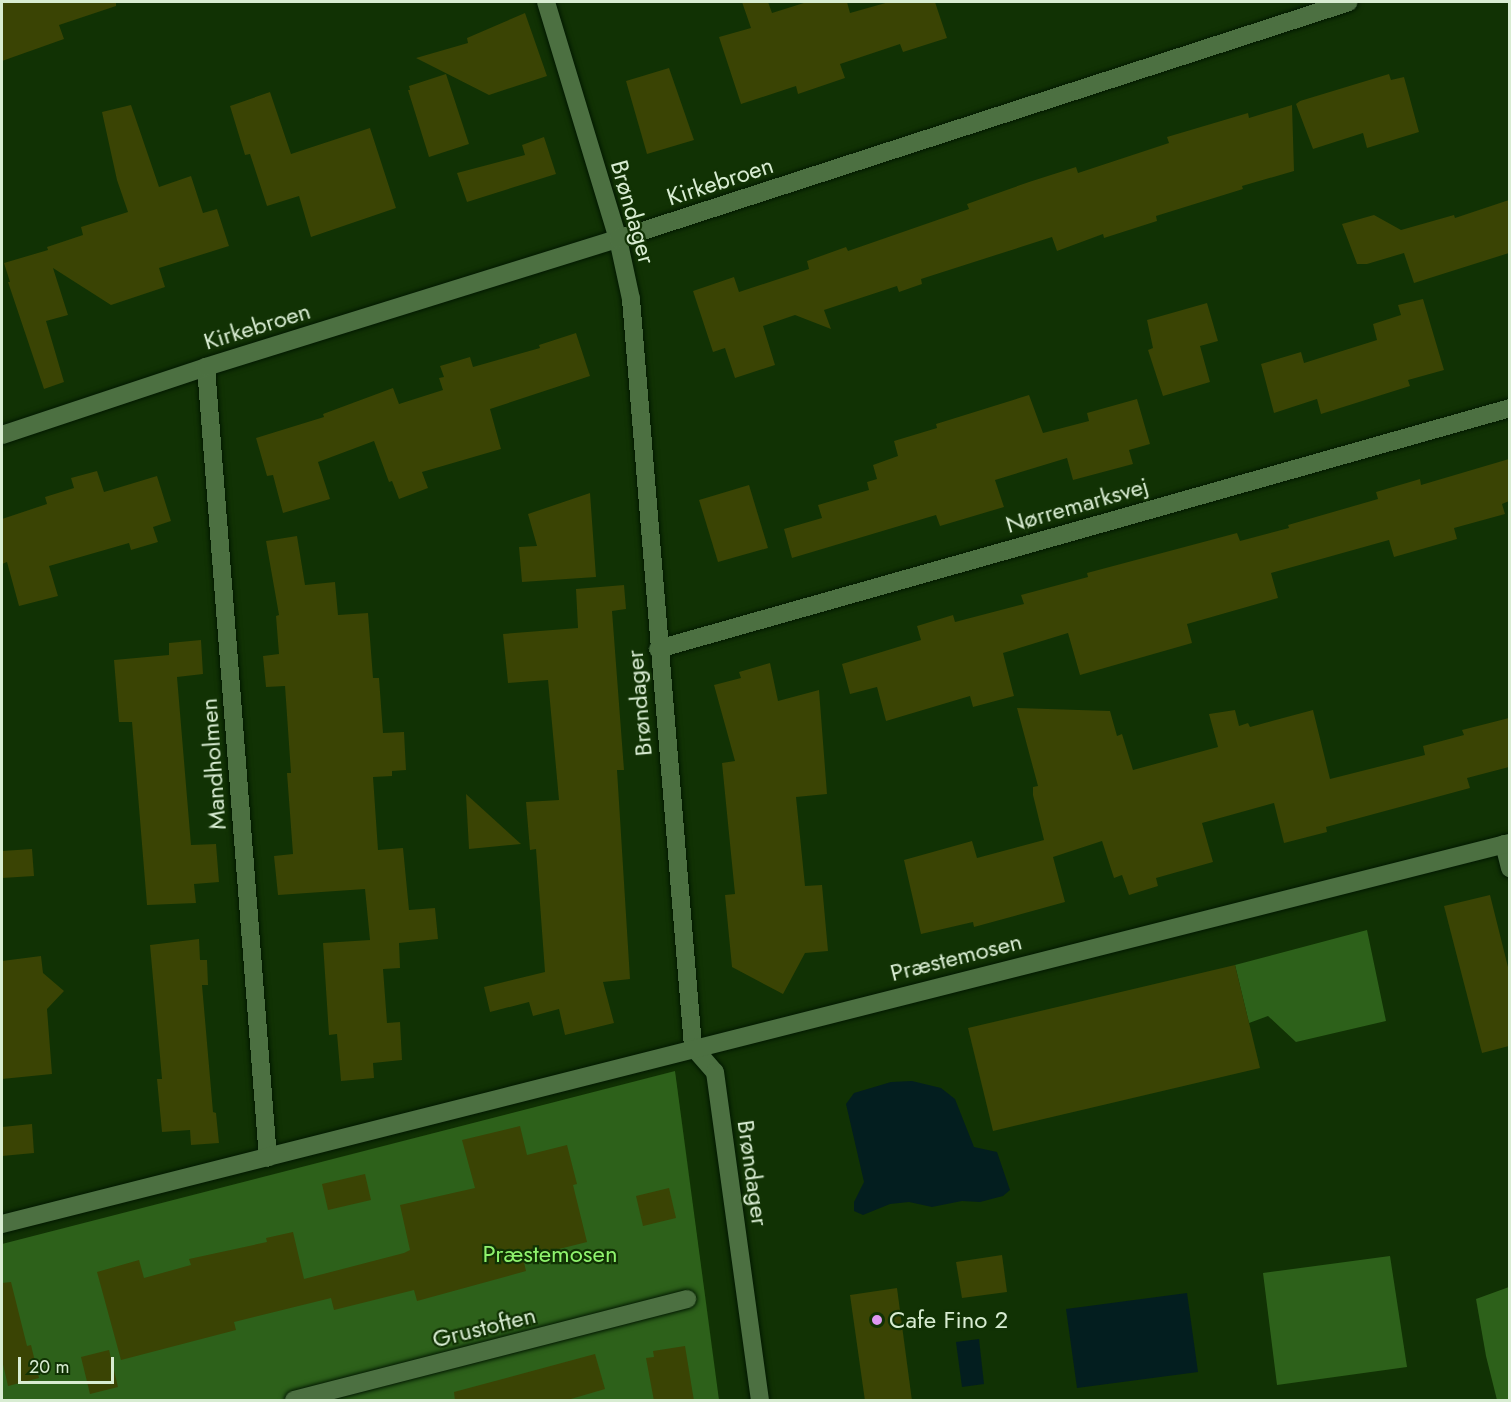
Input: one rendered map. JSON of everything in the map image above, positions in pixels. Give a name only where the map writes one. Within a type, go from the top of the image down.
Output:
[{"type":"street","name":"Brøndager","points":[[546,2],[618,239],[631,299],[658,649],[693,1047],[715,1072],[760,1401]]},
{"type":"street","name":"Kirkebroen","points":[[2,435],[206,367],[618,239],[1349,2]]},
{"type":"street","name":"Mandholmen","points":[[206,367],[268,1158]]},
{"type":"street","name":"Nørremarksvej","points":[[658,649],[1509,408]]},
{"type":"street","name":"Præstemosen","points":[[2,1224],[268,1158],[693,1047],[1507,843],[1509,868]]},
{"type":"street","name":"Grustoften","points":[[294,1401],[687,1299]]},
{"type":"green space","points":[[1367,930],[1386,1021],[1296,1042],[1268,1016],[1249,1023],[1235,965]]},
{"type":"green space","name":"Præstemosen","points":[[675,1071],[719,1400],[2,1400],[2,1244]]},
{"type":"green space","points":[[1390,1256],[1407,1367],[1277,1385],[1263,1273]]},
{"type":"green space","points":[[1509,1287],[1509,1400],[1497,1400],[1486,1356],[1476,1299]]},
{"type":"water","points":[[912,1081],[941,1088],[955,1099],[974,1147],[997,1152],[1010,1190],[1003,1196],[980,1202],[962,1201],[932,1207],[909,1202],[890,1204],[863,1215],[854,1211],[854,1202],[864,1182],[846,1104],[854,1093],[891,1082]]},
{"type":"water","points":[[1187,1293],[1198,1372],[1077,1388],[1066,1309]]},
{"type":"water","points":[[979,1339],[984,1384],[962,1387],[956,1342]]},
{"type":"building","points":[[2,2],[116,2],[116,6],[59,25],[64,39],[2,61]]},
{"type":"building","points":[[742,2],[768,2],[772,13],[807,2],[847,2],[850,13],[889,2],[935,2],[947,38],[903,52],[900,44],[840,64],[845,78],[798,94],[796,86],[741,104],[719,37],[751,28]]},
{"type":"building","points":[[525,13],[547,76],[489,95],[416,58],[468,43],[467,38]]},
{"type":"building","points":[[669,68],[694,140],[647,154],[626,81]]},
{"type":"building","points":[[446,74],[469,144],[429,157],[408,90],[410,90],[409,86]]},
{"type":"building","points":[[1389,74],[1391,80],[1404,77],[1419,132],[1367,148],[1363,133],[1313,149],[1296,104]]},
{"type":"building","points":[[270,92],[291,154],[370,128],[396,208],[311,237],[299,196],[267,206],[250,154],[245,155],[230,106]]},
{"type":"building","points":[[131,105],[159,187],[191,176],[203,213],[217,209],[229,246],[159,268],[165,287],[111,305],[53,268],[68,315],[46,321],[64,382],[44,389],[8,282],[10,282],[4,263],[48,250],[47,247],[83,235],[81,227],[128,212],[117,180],[102,112]]},
{"type":"building","points":[[1292,105],[1294,171],[1242,186],[1243,189],[1156,216],[1157,221],[1104,238],[1103,234],[1057,251],[1052,237],[921,279],[922,284],[899,292],[897,286],[824,310],[831,329],[795,315],[763,326],[775,365],[735,378],[725,348],[713,352],[693,291],[734,277],[739,292],[809,269],[807,261],[846,247],[848,251],[969,209],[967,204],[1029,182],[1076,167],[1078,173],[1169,143],[1167,137],[1248,113],[1249,118]]},
{"type":"building","points":[[544,137],[556,174],[467,202],[457,173],[525,155],[522,145]]},
{"type":"building","points":[[1509,200],[1509,253],[1414,283],[1404,253],[1367,264],[1357,264],[1342,224],[1374,215],[1401,230],[1454,215],[1455,218]]},
{"type":"building","points":[[1423,299],[1444,370],[1408,380],[1410,386],[1321,414],[1317,399],[1274,413],[1261,364],[1301,352],[1304,363],[1377,340],[1373,324],[1401,315],[1398,305]]},
{"type":"building","points":[[1207,303],[1218,341],[1200,346],[1210,382],[1163,396],[1148,350],[1153,348],[1147,320]]},
{"type":"building","points":[[576,333],[590,376],[490,409],[501,449],[422,472],[428,488],[399,499],[392,481],[389,482],[374,441],[318,462],[330,499],[283,513],[273,475],[267,476],[256,438],[324,417],[323,414],[393,388],[399,404],[443,390],[439,378],[444,377],[440,366],[470,357],[473,367],[540,348],[539,345]]},
{"type":"building","points":[[1029,395],[1043,433],[1089,421],[1087,413],[1137,399],[1150,444],[1129,450],[1133,464],[1073,480],[1067,458],[995,480],[1004,507],[940,526],[936,515],[792,558],[784,529],[822,518],[818,505],[869,490],[867,482],[877,479],[873,465],[898,456],[894,441],[937,428],[936,424]]},
{"type":"building","points":[[1509,459],[1509,501],[1502,504],[1505,514],[1454,528],[1457,539],[1394,557],[1389,540],[1271,573],[1278,598],[1187,624],[1192,643],[1080,675],[1068,633],[1003,653],[1014,696],[973,707],[970,696],[886,721],[877,687],[850,694],[842,664],[921,640],[917,626],[953,615],[955,622],[1024,604],[1021,595],[1088,577],[1087,573],[1237,533],[1240,541],[1289,528],[1288,525],[1378,499],[1376,492],[1420,479],[1421,485]]},
{"type":"building","points":[[97,471],[104,492],[157,476],[171,521],[153,527],[158,542],[131,550],[129,543],[49,566],[58,596],[19,606],[7,562],[2,564],[2,519],[47,504],[45,497],[74,488],[71,478]]},
{"type":"building","points":[[749,485],[768,548],[718,562],[699,500]]},
{"type":"building","points":[[590,493],[596,577],[522,582],[519,547],[537,546],[528,514]]},
{"type":"building","points":[[297,536],[305,585],[335,582],[338,615],[368,613],[373,678],[379,678],[383,733],[404,732],[406,770],[392,771],[392,776],[373,777],[378,850],[403,848],[409,910],[435,908],[438,939],[399,943],[400,968],[383,969],[387,1023],[400,1022],[402,1060],[373,1063],[374,1078],[341,1081],[337,1034],[329,1035],[323,943],[370,940],[365,889],[278,895],[274,856],[293,854],[287,773],[291,773],[285,686],[266,687],[263,656],[279,654],[276,616],[279,615],[266,541]]},
{"type":"building","points":[[624,585],[626,609],[612,611],[624,770],[617,770],[630,979],[603,982],[614,1023],[565,1035],[559,1009],[533,1016],[529,1002],[490,1012],[484,987],[545,972],[536,849],[530,850],[526,802],[559,800],[548,680],[508,683],[503,634],[578,628],[576,589]]},
{"type":"building","points":[[201,640],[203,674],[177,677],[191,845],[216,844],[219,882],[194,884],[196,903],[147,905],[132,722],[119,722],[114,660],[169,655],[169,643]]},
{"type":"building","points":[[770,663],[778,701],[819,690],[827,794],[796,797],[805,886],[822,885],[828,951],[805,953],[783,994],[732,967],[725,895],[735,894],[722,763],[735,761],[714,685],[741,678],[739,672]]},
{"type":"building","points":[[1017,708],[1110,711],[1117,736],[1122,734],[1133,770],[1218,747],[1209,714],[1235,710],[1239,726],[1248,723],[1250,727],[1313,710],[1330,779],[1425,755],[1423,746],[1464,735],[1462,730],[1509,718],[1509,767],[1467,778],[1470,788],[1326,827],[1327,832],[1284,843],[1274,803],[1202,823],[1213,862],[1156,878],[1158,886],[1129,895],[1122,875],[1114,878],[1102,841],[1053,857],[1065,902],[974,927],[973,922],[921,934],[904,860],[972,841],[977,858],[1044,840],[1033,795],[1033,787],[1038,786]]},
{"type":"building","points":[[466,794],[521,844],[469,849]]},
{"type":"building","points":[[32,849],[34,876],[2,878],[2,851]]},
{"type":"building","points":[[1490,895],[1509,971],[1509,1046],[1482,1053],[1444,906]]},
{"type":"building","points":[[199,939],[200,960],[207,960],[208,985],[202,985],[213,1112],[216,1113],[219,1143],[191,1145],[190,1130],[162,1132],[157,1079],[162,1079],[150,945]]},
{"type":"building","points":[[41,956],[43,973],[64,991],[47,1009],[52,1074],[2,1079],[2,961]]},
{"type":"building","points":[[1235,965],[1260,1068],[993,1131],[968,1028]]},
{"type":"building","points":[[32,1124],[34,1153],[2,1156],[2,1127]]},
{"type":"building","points":[[520,1126],[527,1155],[567,1145],[577,1184],[573,1185],[587,1242],[523,1258],[526,1271],[417,1301],[414,1290],[334,1310],[331,1298],[234,1322],[236,1330],[121,1360],[97,1272],[139,1260],[144,1278],[191,1265],[189,1259],[267,1242],[266,1238],[293,1232],[304,1279],[404,1253],[410,1250],[400,1205],[475,1188],[462,1140]]},
{"type":"building","points":[[365,1174],[371,1200],[328,1210],[322,1184]]},
{"type":"building","points":[[669,1188],[676,1218],[643,1226],[636,1196]]},
{"type":"building","points":[[1002,1255],[1007,1292],[962,1298],[956,1262]]},
{"type":"building","points":[[11,1282],[27,1346],[31,1345],[39,1378],[8,1386],[2,1360],[2,1283]]},
{"type":"building","points":[[897,1288],[912,1401],[865,1401],[850,1295]]},
{"type":"building","points":[[685,1346],[694,1401],[654,1401],[646,1358],[654,1357],[653,1351]]},
{"type":"building","points":[[109,1350],[118,1387],[90,1394],[81,1357]]},
{"type":"building","points":[[595,1354],[605,1389],[564,1401],[455,1401],[454,1392]]},
{"type":"place","name":"Cafe Fino 2","points":[[877,1320]]}]
